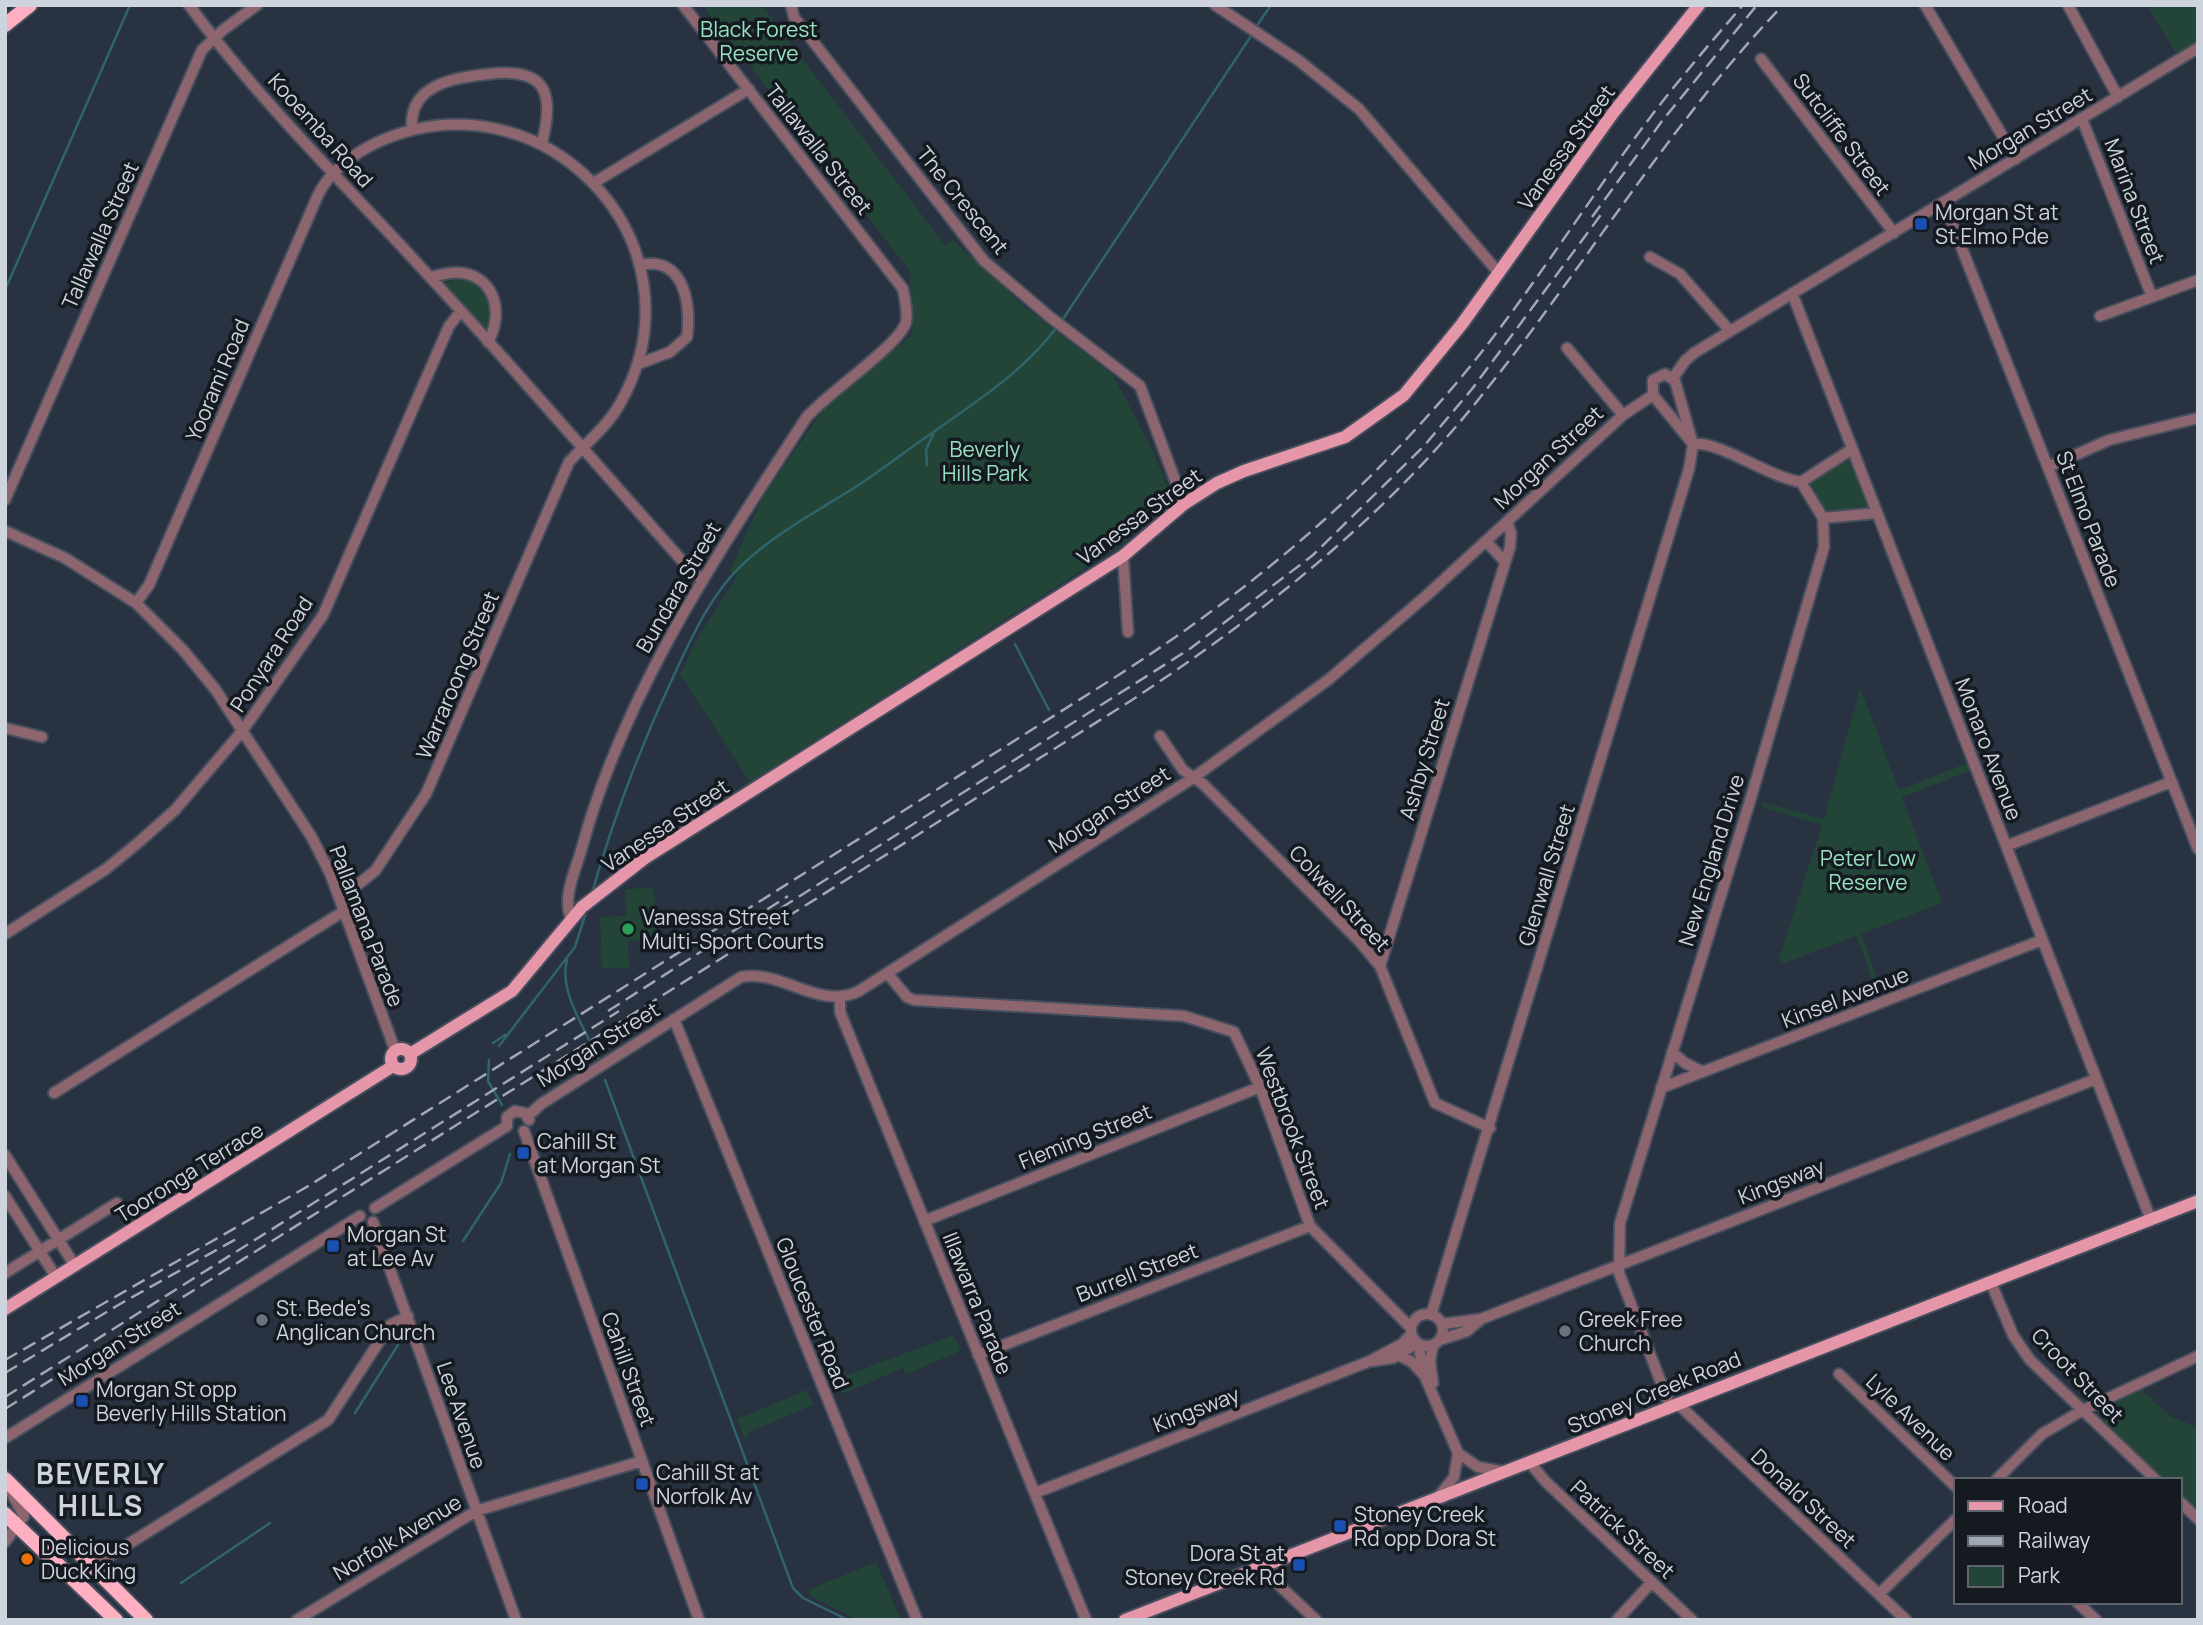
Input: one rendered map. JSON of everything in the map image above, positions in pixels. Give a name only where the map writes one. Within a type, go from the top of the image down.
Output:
[{"type":"highway","points":[[5,25],[30,5]]},
{"type":"highway","points":[[5,1482],[146,1620]]},
{"type":"highway","points":[[5,1514],[116,1620]]},
{"type":"main road","name":"Vanessa Street","points":[[571,918],[582,906],[662,847],[1123,556],[1184,504],[1244,471],[1317,449],[1372,421],[1404,395],[1422,374],[1613,113],[1699,5]]},
{"type":"main road","points":[[410,1054],[402,1048],[395,1050],[390,1058],[393,1066],[399,1069],[408,1067],[410,1054],[512,991],[571,918]]},
{"type":"main road","name":"Tooronga Terrace","points":[[5,1309],[393,1066]]},
{"type":"main road","name":"Stoney Creek Road","points":[[1125,1620],[2198,1201]]},
{"type":"street","name":"Kooemba Road","points":[[189,5],[213,38],[333,173],[461,311],[694,574],[702,579]]},
{"type":"street","name":"Tallawalla Street","points":[[5,500],[202,50],[213,38],[257,5]]},
{"type":"street","name":"Tallawalla Street","points":[[683,5],[903,289],[907,309],[905,324]]},
{"type":"street","name":"The Crescent","points":[[791,5],[794,17],[984,261],[1070,333],[1140,386],[1184,504]]},
{"type":"street","points":[[1215,5],[1298,60],[1359,109],[1498,272]]},
{"type":"street","points":[[1926,5],[2016,159]]},
{"type":"street","points":[[2068,5],[2118,97]]},
{"type":"street","name":"Morgan Street","points":[[1675,384],[1685,361],[1730,331],[2198,48]]},
{"type":"street","name":"Sutcliffe Street","points":[[1761,59],[1894,233]]},
{"type":"street","points":[[333,173],[366,148],[412,129],[464,126],[542,143],[548,121],[547,95],[541,83],[528,74],[510,71],[448,78],[436,84],[416,108],[411,118],[412,129]]},
{"type":"street","points":[[595,182],[749,89]]},
{"type":"street","name":"Marina Street","points":[[2082,119],[2152,297]]},
{"type":"street","name":"Warraroong Street","points":[[338,893],[356,886],[375,872],[426,794],[569,462],[610,419],[638,364],[645,318],[640,265],[620,218],[595,182],[542,143]]},
{"type":"street","name":"Yoorami Road","points":[[136,603],[149,585],[318,195],[333,173]]},
{"type":"street","name":"St Elmo Parade","points":[[1944,203],[2198,849]]},
{"type":"street","points":[[1650,257],[1680,274],[1730,331]]},
{"type":"street","points":[[638,364],[670,352],[687,337],[690,310],[683,284],[665,267],[650,263],[640,265]]},
{"type":"street","points":[[430,277],[461,272],[481,279],[492,292],[497,312],[495,331],[488,342]]},
{"type":"street","points":[[2101,316],[2198,280]]},
{"type":"street","name":"Monaro Avenue","points":[[1792,293],[2151,1220]]},
{"type":"street","name":"Ponyara Road","points":[[5,934],[106,869],[139,842],[175,810],[243,730],[323,615],[449,326],[461,311]]},
{"type":"street","name":"Bundara Street","points":[[571,918],[568,909],[570,892],[590,816],[648,680],[702,579],[806,418],[829,393],[898,337],[905,324]]},
{"type":"street","points":[[1567,348],[1623,415]]},
{"type":"street","points":[[1693,444],[1675,384],[1665,374],[1656,377],[1651,384],[1655,397],[1693,444],[1707,445],[1785,480],[1801,482],[1852,449]]},
{"type":"street","points":[[1655,397],[1671,399],[1675,384]]},
{"type":"street","name":"Morgan Street","points":[[528,1116],[541,1104],[728,984],[749,975],[840,999],[859,991],[1194,778],[1359,655],[1623,415],[1655,397]]},
{"type":"street","points":[[2048,467],[2109,440],[2198,418]]},
{"type":"street","name":"Glenwall Street","points":[[1431,1315],[1685,482],[1693,444]]},
{"type":"street","points":[[1801,482],[1823,518],[1877,513]]},
{"type":"street","name":"New England Drive","points":[[1618,1265],[1623,1207],[1822,557],[1826,537],[1823,518]]},
{"type":"street","name":"Ashby Street","points":[[1380,967],[1505,562],[1511,539],[1507,522]]},
{"type":"street","name":"Pallamana Parade","points":[[5,531],[65,558],[136,603],[183,650],[243,730],[311,836],[338,893],[395,1050]]},
{"type":"street","points":[[1486,541],[1505,562]]},
{"type":"street","points":[[1123,556],[1128,632]]},
{"type":"street","points":[[5,728],[42,737]]},
{"type":"street","name":"Colwell Street","points":[[1160,736],[1183,770],[1360,942],[1380,967],[1435,1103],[1490,1128]]},
{"type":"street","points":[[2006,846],[2171,782]]},
{"type":"street","points":[[54,1093],[344,912]]},
{"type":"street","name":"Kinsel Avenue","points":[[1661,1088],[2042,940]]},
{"type":"street","name":"Westbrook Street","points":[[887,973],[907,997],[914,1000],[1184,1016],[1234,1032],[1260,1087],[1310,1226],[1415,1334],[1437,1343]]},
{"type":"street","name":"Illawarra Parade","points":[[840,999],[840,1012],[1086,1620]]},
{"type":"street","name":"Gloucester Road","points":[[674,1019],[917,1620]]},
{"type":"street","points":[[1672,1052],[1685,1063],[1703,1072]]},
{"type":"street","name":"Kingsway","points":[[1442,1324],[1481,1320],[2096,1079]]},
{"type":"street","name":"Fleming Street","points":[[924,1222],[1260,1087]]},
{"type":"street","points":[[522,1111],[528,1116],[529,1123],[524,1131],[513,1132],[507,1125],[507,1117],[512,1112],[522,1111]]},
{"type":"street","points":[[375,1208],[377,1217],[373,1222],[365,1223],[360,1216],[364,1206],[375,1208],[507,1125]]},
{"type":"street","name":"Cahill Street","points":[[524,1131],[699,1620]]},
{"type":"street","points":[[5,1155],[75,1266]]},
{"type":"street","points":[[5,1196],[56,1277]]},
{"type":"street","points":[[5,1273],[117,1203]]},
{"type":"street","name":"Morgan Street","points":[[5,1438],[360,1216]]},
{"type":"street","name":"Lee Avenue","points":[[373,1222],[516,1620]]},
{"type":"street","name":"Burrell Street","points":[[978,1355],[1310,1226]]},
{"type":"street","points":[[1618,1265],[1621,1280],[1674,1404]]},
{"type":"street","name":"Croot Street","points":[[1991,1283],[2021,1349],[2154,1478]]},
{"type":"street","points":[[1425,1377],[1415,1334],[1431,1315],[1442,1324],[1430,1361],[1434,1392]]},
{"type":"street","points":[[93,1566],[330,1418],[390,1325],[408,1316]]},
{"type":"street","name":"Kingsway","points":[[1437,1343],[1467,1331],[1481,1320]]},
{"type":"street","name":"Kingsway","points":[[1370,1361],[1398,1355],[1415,1334]]},
{"type":"street","name":"Kingsway","points":[[1035,1493],[1370,1361],[1415,1334]]},
{"type":"street","points":[[1398,1355],[1415,1365],[1425,1377],[1434,1392],[1458,1452],[1478,1467],[1506,1472]]},
{"type":"street","points":[[1998,1478],[2042,1434],[2083,1410],[2198,1356]]},
{"type":"street","name":"Lyle Avenue","points":[[1839,1374],[1954,1485]]},
{"type":"street","name":"Donald Street","points":[[1674,1404],[1906,1620]]},
{"type":"street","points":[[1436,1499],[1452,1482],[1458,1452]]},
{"type":"street","name":"Norfolk Avenue","points":[[297,1620],[475,1511],[642,1461]]},
{"type":"street","name":"Patrick Street","points":[[1530,1463],[1545,1481],[1692,1620]]},
{"type":"street","points":[[5,1482],[22,1509],[23,1520],[5,1542]]},
{"type":"street","points":[[2182,1504],[2198,1519]]},
{"type":"street","points":[[1880,1594],[1954,1521]]},
{"type":"street","points":[[1261,1568],[1316,1620]]},
{"type":"street","points":[[1617,1620],[1652,1583]]},
{"type":"street","points":[[2079,1604],[2096,1620]]},
{"type":"green space","name":"Beverly Hills Park","points":[[702,5],[761,5],[945,245],[953,240],[1025,307],[1113,375],[1152,449],[1170,493],[1165,507],[1117,548],[750,782],[680,674],[700,634],[737,577],[730,570],[762,498],[826,406],[912,335],[910,271]]},
{"type":"green space","points":[[2147,5],[2198,5],[2198,42],[2177,55]]},
{"type":"green space","points":[[464,278],[479,286],[487,299],[490,315],[485,331],[442,283]]},
{"type":"green space","points":[[1848,458],[1872,508],[1828,514],[1810,482]]},
{"type":"green space","name":"Peter Low Reserve","points":[[1860,688],[1899,790],[1967,763],[1970,771],[1902,797],[1942,903],[1861,934],[1883,992],[1878,994],[1856,936],[1782,964],[1779,959],[1822,825],[1762,807],[1763,802],[1824,819]]},
{"type":"green space","name":"Vanessa Street Multi-Sport Courts","points":[[654,888],[656,940],[628,941],[629,968],[602,969],[600,917],[626,916],[625,889]]},
{"type":"green space","points":[[954,1335],[960,1351],[906,1374],[903,1368],[843,1394],[836,1379]]},
{"type":"green space","points":[[2141,1389],[2171,1417],[2198,1427],[2198,1514],[2182,1499],[2182,1478],[2160,1478],[2104,1423],[2106,1410],[2122,1397]]},
{"type":"green space","points":[[807,1390],[813,1405],[749,1432],[745,1439],[737,1419]]},
{"type":"green space","points":[[876,1562],[901,1620],[858,1620],[809,1595],[810,1589]]},
{"type":"waterway","points":[[5,290],[130,5]]},
{"type":"waterway","points":[[1256,27],[1271,5]]},
{"type":"waterway","points":[[1061,322],[1253,33]]},
{"type":"waterway","points":[[592,893],[628,782],[650,729],[696,630],[722,587],[744,563],[795,524],[870,477],[999,385],[1029,358],[1057,327]]},
{"type":"waterway","points":[[927,465],[926,450],[934,432]]},
{"type":"waterway","points":[[1015,644],[1049,710]]},
{"type":"waterway","points":[[499,1046],[575,947],[587,909]]},
{"type":"waterway","points":[[567,960],[565,972],[570,997],[598,1058]]},
{"type":"waterway","points":[[493,1043],[505,1035]]},
{"type":"waterway","points":[[489,1060],[488,1081],[502,1105]]},
{"type":"waterway","points":[[605,1080],[793,1588],[803,1598],[848,1620]]},
{"type":"waterway","points":[[463,1241],[501,1183],[510,1154]]},
{"type":"waterway","points":[[355,1413],[398,1345]]},
{"type":"waterway","points":[[181,1583],[270,1523]]},
{"type":"railway","points":[[5,1360],[310,1185],[1117,676],[1257,577],[1300,542],[1381,466],[1459,380],[1485,348],[1652,115],[1743,5]]},
{"type":"railway","points":[[1592,217],[1662,121],[1757,5]]},
{"type":"railway","points":[[5,1409],[1132,700],[1274,598],[1362,523],[1444,440],[1520,346],[1702,98],[1783,5]]},
{"type":"railway","points":[[781,908],[1191,648],[1313,555],[1424,446],[1472,389],[1603,212]]},
{"type":"railway","points":[[608,1011],[788,896]]},
{"type":"railway","points":[[5,1397],[619,1011]]},
{"type":"railway","points":[[5,1373],[238,1238]]},
{"type":"place","name":"Morgan St at St Elmo Pde","points":[[1921,224]]},
{"type":"place","name":"Vanessa Street Multi-Sport Courts","points":[[628,929]]},
{"type":"place","name":"Cahill St at Morgan St","points":[[523,1153]]},
{"type":"place","name":"Morgan St at Lee Av","points":[[333,1246]]},
{"type":"place","name":"St. Bede's Anglican Church","points":[[262,1320]]},
{"type":"place","name":"Greek Free Church","points":[[1565,1331]]},
{"type":"place","name":"Morgan St opp Beverly Hills Station","points":[[82,1401]]},
{"type":"place","name":"Cahill St at Norfolk Av","points":[[642,1484]]},
{"type":"place","name":"Stoney Creek Rd opp Dora St","points":[[1340,1526]]},
{"type":"place","name":"Delicious Duck King","points":[[27,1559]]},
{"type":"place","name":"Dora St at Stoney Creek Rd","points":[[1299,1565]]},
{"type":"district","name":"BEVERLY HILLS","points":[[101,1489]]},
{"type":"park label","name":"Black Forest Reserve","points":[[759,41]]}]
